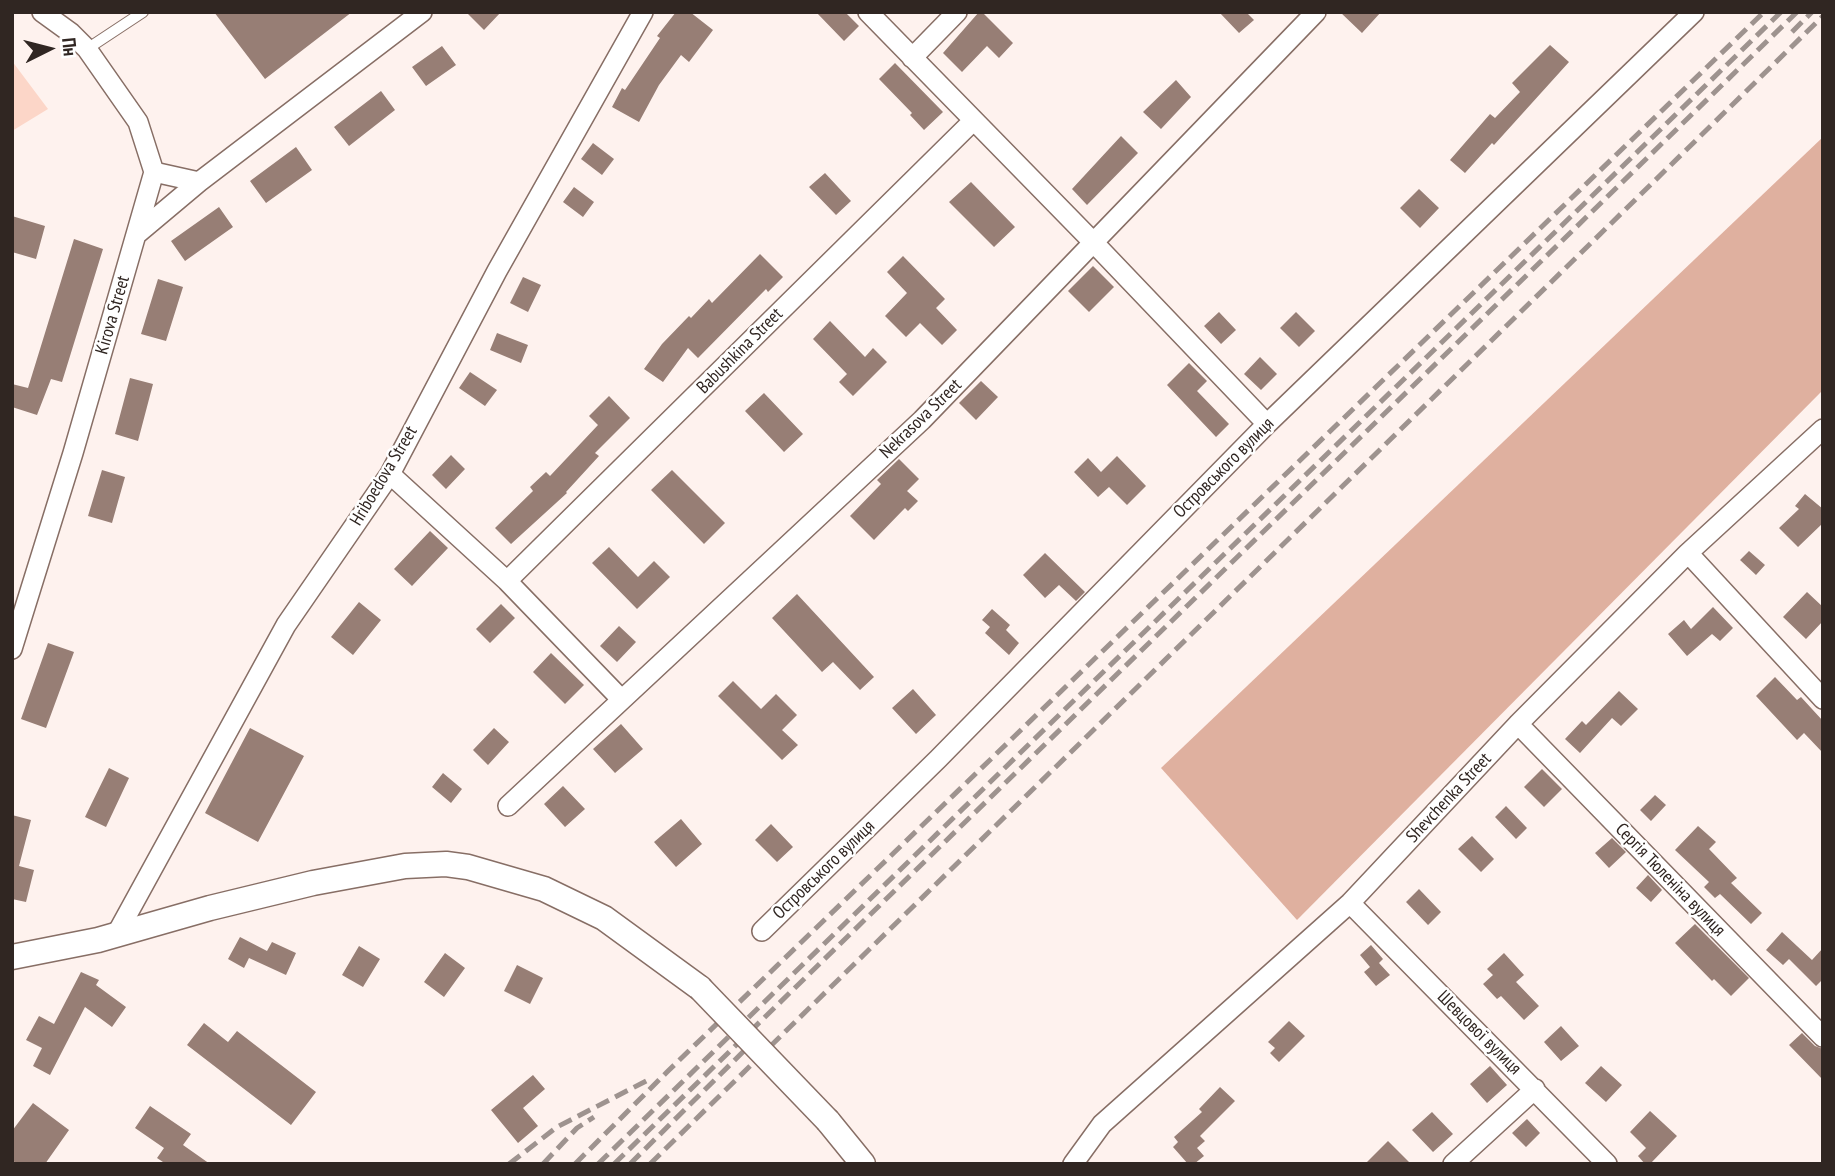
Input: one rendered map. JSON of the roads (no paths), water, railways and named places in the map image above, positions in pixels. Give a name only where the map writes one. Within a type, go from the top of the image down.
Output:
[{"type":"street","points":[[42,12],[71,33],[87,49],[138,122],[155,172],[199,182]]},
{"type":"street","points":[[136,235],[199,182],[422,12]]},
{"type":"street","name":"Hriboedova Street","points":[[116,935],[286,625],[390,474],[497,271],[643,12]]},
{"type":"street","points":[[868,12],[1267,424]]},
{"type":"street","points":[[912,58],[957,12]]},
{"type":"street","name":"Nekrasova Street","points":[[508,806],[922,420],[1316,12]]},
{"type":"street","name":"Островського вулиця","points":[[762,931],[939,758],[1267,424],[1694,12]]},
{"type":"street","name":"Babushkina Street","points":[[508,581],[974,121]]},
{"type":"street","name":"Kirova Street","points":[[12,649],[73,453],[155,172]]},
{"type":"street","name":"Shevchenka Street","points":[[1073,1164],[1102,1124],[1350,903],[1518,723],[1688,553],[1823,429]]},
{"type":"street","points":[[390,474],[508,581],[621,699]]},
{"type":"street","points":[[1688,553],[1823,699]]},
{"type":"street","name":"Сергія Тюленіна вулиця","points":[[1518,723],[1823,1037]]},
{"type":"street","points":[[12,957],[61,949],[300,886],[405,866],[446,864],[468,867],[544,889],[604,918],[699,988],[828,1121],[863,1164]]},
{"type":"street","name":"Шевцової вулиця","points":[[1350,903],[1607,1164]]},
{"type":"street","points":[[12,942],[116,935]]},
{"type":"street","points":[[1453,1164],[1535,1089]]},
{"type":"lane","points":[[87,49],[143,12]]},
{"type":"railway","points":[[575,1164],[1764,12]]},
{"type":"railway","points":[[598,1164],[1781,12]]},
{"type":"railway","points":[[614,1164],[1797,12]]},
{"type":"railway","points":[[1792,32],[1812,12]]},
{"type":"railway","points":[[650,1164],[1823,16]]},
{"type":"railway","points":[[630,1164],[763,1032]]},
{"type":"railway","points":[[509,1164],[557,1127],[648,1080]]},
{"type":"railway","points":[[543,1164],[577,1128],[594,1117]]}]
